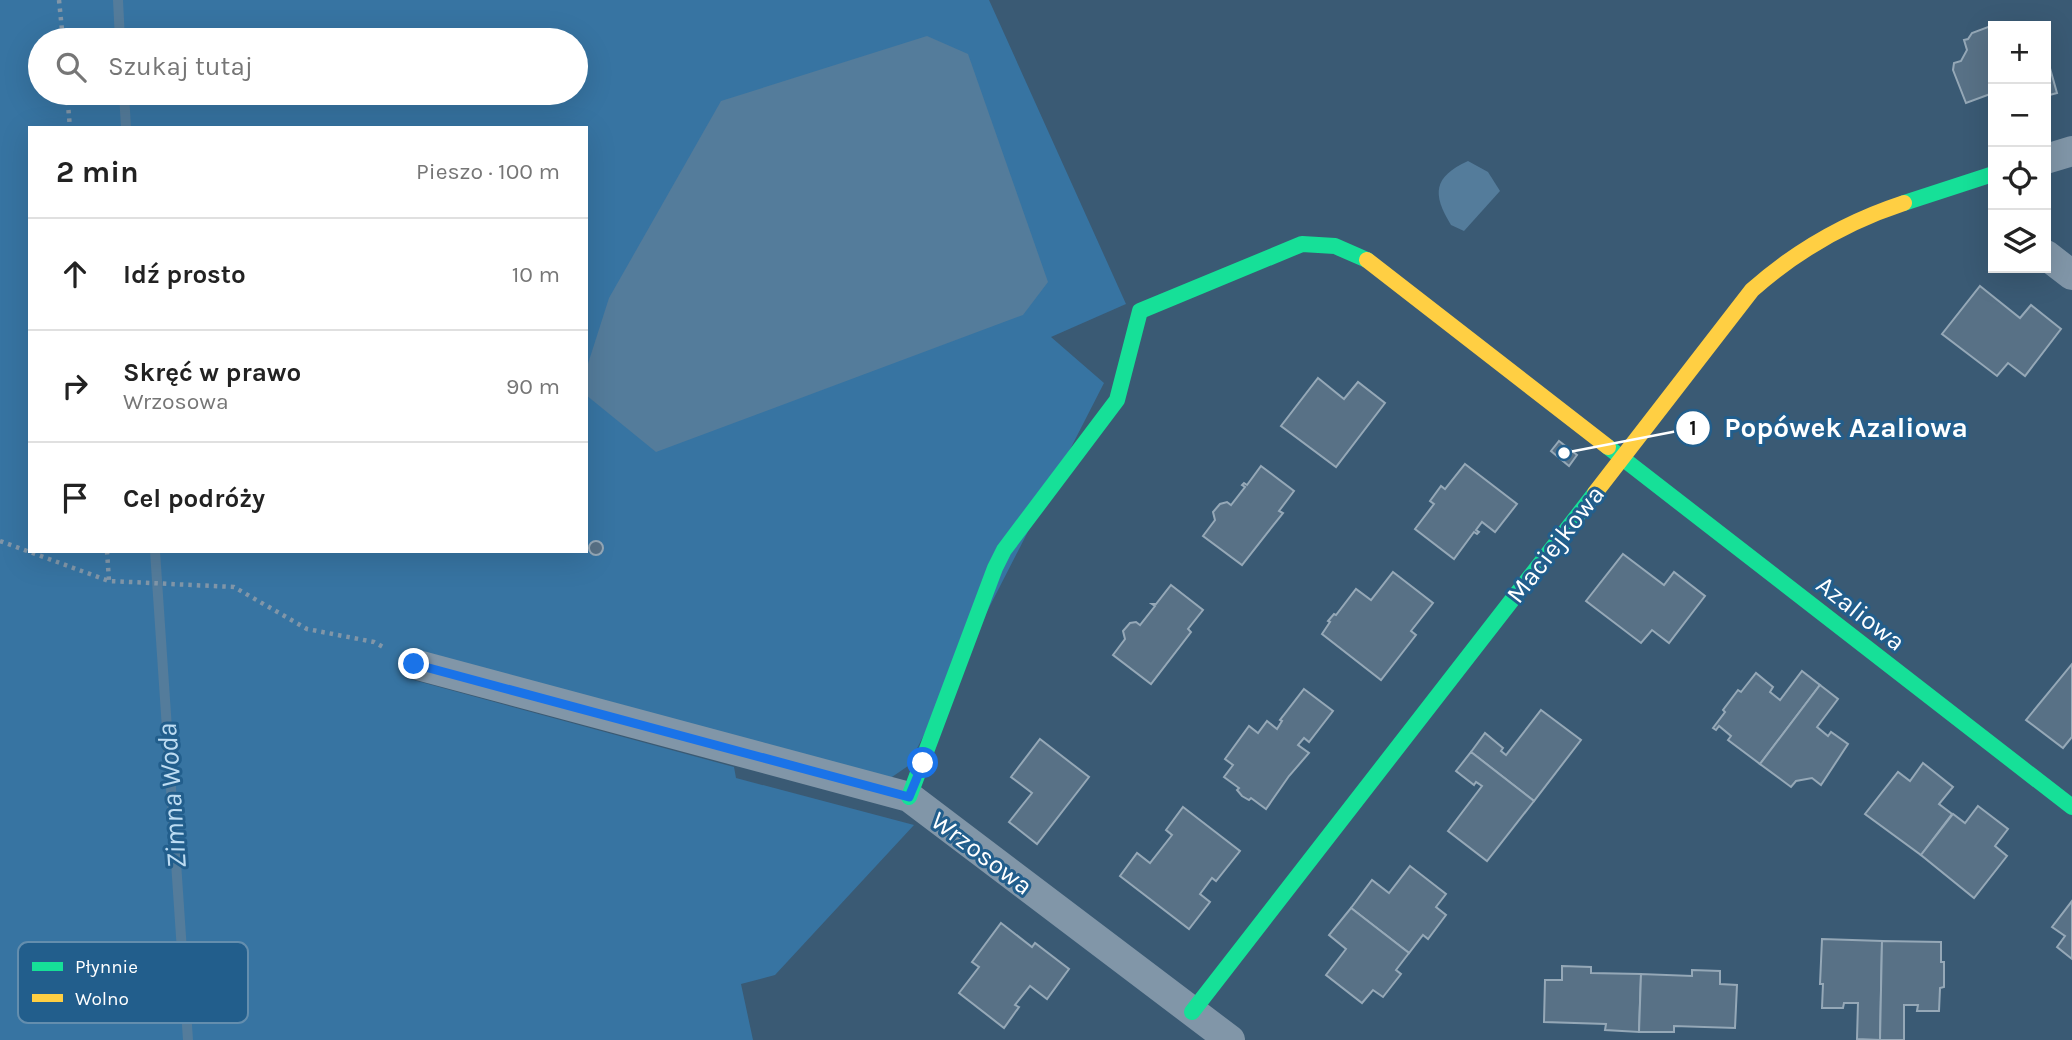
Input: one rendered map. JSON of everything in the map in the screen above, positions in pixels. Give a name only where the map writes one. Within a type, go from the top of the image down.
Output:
[{"type":"street","points":[[2051,157],[2072,151]]},
{"type":"street","name":"Maciejkowa","points":[[1192,1012],[1730,316],[1776,266],[1850,222],[1988,176]]},
{"type":"street","name":"Azaliowa","points":[[909,797],[995,568],[1004,550],[1117,400],[1140,311],[1301,244],[1331,245],[1350,250],[1366,260],[2072,807]]},
{"type":"street","points":[[2051,259],[2072,275]]},
{"type":"street","name":"Wrzosowa","points":[[414,664],[909,797],[1230,1040]]},
{"type":"path","points":[[59,0],[62,28]]},
{"type":"path","points":[[68,105],[70,126]]},
{"type":"path","points":[[0,541],[28,551]]},
{"type":"path","points":[[33,553],[109,581],[234,587],[307,629],[374,642],[414,664]]},
{"type":"path","points":[[107,553],[109,581]]},
{"type":"shaded area","points":[[0,0],[989,0],[1126,304],[1051,337],[1104,383],[908,766],[889,779],[412,657],[406,678],[734,767],[736,778],[914,825],[775,975],[741,984],[753,1040],[0,1040]]},
{"type":"shaded area","points":[[927,36],[968,54],[1048,282],[1023,315],[656,452],[588,397],[588,364],[609,298],[721,101]]},
{"type":"shaded area","points":[[1468,161],[1488,172],[1500,191],[1464,231],[1451,225],[1441,204],[1439,187],[1448,173]]},
{"type":"building","points":[[1988,27],[1988,95],[1966,103],[1953,70],[1954,63],[1961,61],[1967,50],[1964,40],[1972,33]]},
{"type":"building","points":[[2051,72],[2057,93],[2051,95]]},
{"type":"building","points":[[1980,286],[2020,318],[2031,305],[2061,329],[2025,376],[2008,363],[1997,376],[1942,334]]},
{"type":"building","points":[[1318,378],[1344,399],[1358,382],[1385,403],[1336,467],[1281,426]]},
{"type":"building","points":[[1559,441],[1577,455],[1569,466],[1551,451]]},
{"type":"building","points":[[1465,464],[1517,504],[1495,532],[1482,522],[1476,530],[1479,532],[1474,532],[1454,559],[1415,529],[1434,504],[1430,501],[1441,486],[1445,489]]},
{"type":"building","points":[[1261,466],[1294,491],[1279,511],[1283,513],[1242,565],[1203,536],[1215,520],[1213,512],[1220,504],[1227,502],[1231,505],[1245,487],[1242,485],[1247,485]]},
{"type":"building","points":[[596,541],[601,543],[601,553],[596,555],[591,553],[589,548],[591,543]]},
{"type":"building","points":[[1623,554],[1664,585],[1674,572],[1705,596],[1669,643],[1652,630],[1641,643],[1586,601]]},
{"type":"building","points":[[1393,572],[1433,603],[1411,631],[1416,635],[1381,680],[1322,634],[1330,622],[1328,621],[1356,589],[1371,600]]},
{"type":"building","points":[[1171,585],[1203,610],[1188,629],[1191,632],[1151,684],[1113,655],[1125,639],[1123,631],[1130,623],[1136,622],[1140,625],[1155,606],[1152,604],[1156,604]]},
{"type":"building","points":[[2072,664],[2072,737],[2063,748],[2026,720]]},
{"type":"building","points":[[1802,671],[1820,685],[1760,764],[1728,740],[1731,736],[1719,726],[1716,730],[1713,728],[1738,690],[1741,692],[1756,673],[1773,687],[1770,692],[1780,700]]},
{"type":"building","points":[[1820,685],[1838,699],[1817,727],[1828,736],[1831,732],[1848,744],[1821,785],[1812,778],[1796,781],[1791,787],[1760,764]]},
{"type":"building","points":[[1304,689],[1333,711],[1309,742],[1304,738],[1298,745],[1309,753],[1266,809],[1251,798],[1249,800],[1242,796],[1237,790],[1239,788],[1224,777],[1233,765],[1225,759],[1249,726],[1258,733],[1267,721],[1277,729],[1282,721],[1280,720]]},
{"type":"building","points":[[1541,710],[1581,740],[1534,801],[1471,752],[1485,733],[1503,748],[1501,751],[1506,755]]},
{"type":"building","points":[[1040,739],[1089,777],[1037,844],[1009,822],[1032,793],[1011,777]]},
{"type":"building","points":[[1471,752],[1534,801],[1487,861],[1448,831],[1482,786],[1476,782],[1474,785],[1456,771]]},
{"type":"building","points":[[1923,763],[1953,787],[1939,804],[1952,814],[1921,855],[1865,814],[1898,772],[1910,781]]},
{"type":"building","points":[[1978,806],[2008,829],[1995,846],[2007,856],[1974,898],[1921,855],[1953,814],[1965,823]]},
{"type":"building","points":[[1183,807],[1240,851],[1216,881],[1212,878],[1200,894],[1210,902],[1189,929],[1120,876],[1137,853],[1150,863],[1172,835],[1166,830]]},
{"type":"building","points":[[1410,866],[1446,894],[1436,907],[1446,915],[1428,939],[1423,935],[1409,953],[1351,908],[1372,880],[1389,893]]},
{"type":"building","points":[[2072,901],[2072,959],[2057,947],[2065,936],[2052,927]]},
{"type":"building","points":[[1351,908],[1409,953],[1396,970],[1401,974],[1383,997],[1373,990],[1362,1003],[1326,975],[1346,949],[1329,935]]},
{"type":"building","points":[[1001,923],[1032,947],[1035,943],[1069,969],[1047,999],[1030,986],[1015,1005],[1019,1007],[1004,1028],[959,993],[979,967],[972,962]]},
{"type":"building","points":[[1822,939],[1882,941],[1880,1040],[1857,1039],[1858,1003],[1844,1003],[1843,1008],[1822,1008]]},
{"type":"building","points":[[1882,941],[1941,942],[1944,987],[1940,988],[1939,1011],[1917,1011],[1918,1005],[1904,1005],[1904,1040],[1880,1040]]},
{"type":"building","points":[[1562,966],[1591,967],[1591,973],[1641,974],[1639,1032],[1605,1030],[1606,1024],[1544,1022],[1545,980],[1562,980]]},
{"type":"building","points":[[1692,970],[1720,971],[1720,984],[1737,985],[1735,1028],[1674,1026],[1674,1032],[1639,1032],[1641,974],[1692,976]]},
{"type":"waterway","name":"Zimna Woda","points":[[118,0],[119,28]]},
{"type":"waterway","name":"Zimna Woda","points":[[125,105],[126,126]]},
{"type":"waterway","name":"Zimna Woda","points":[[155,553],[181,942]]},
{"type":"waterway","name":"Zimna Woda","points":[[187,1023],[188,1040]]},
{"type":"traffic: fast","points":[[1904,203],[1988,176]]},
{"type":"traffic: fast","points":[[909,797],[995,568],[1004,550],[1117,400],[1140,311],[1302,244],[1335,246],[1367,260]]},
{"type":"traffic: fast","points":[[1608,447],[2072,807]]},
{"type":"traffic: fast","points":[[1192,1012],[1595,493]]},
{"type":"traffic: slow","points":[[1595,493],[1752,290],[1787,262],[1842,228],[1904,203]]},
{"type":"traffic: slow","points":[[1367,260],[1608,447]]},
{"type":"place","name":"Popówek Azaliowa","points":[[1564,453]]},
{"type":"route","points":[[414,664],[909,797],[923,763]]}]
